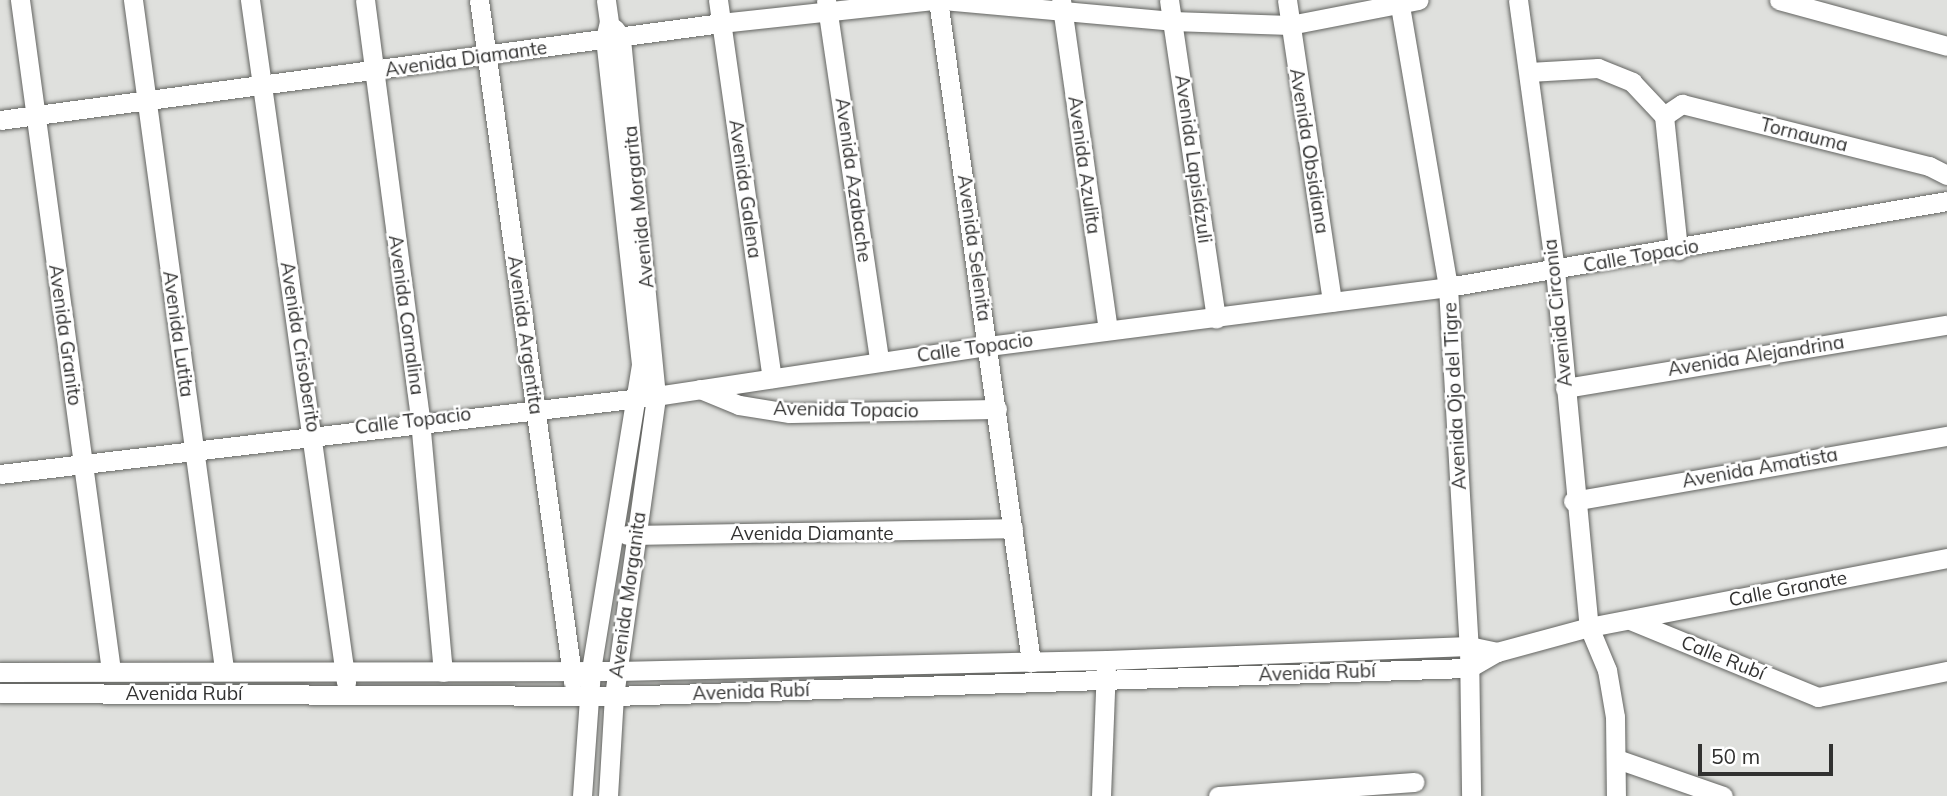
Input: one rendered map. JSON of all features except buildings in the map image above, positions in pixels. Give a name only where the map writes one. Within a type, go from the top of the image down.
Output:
[{"type":"street","name":"Avenida Granito","points":[[20,0],[111,670]]},
{"type":"street","name":"Avenida Lutita","points":[[132,0],[224,669]]},
{"type":"street","name":"Avenida Crisoberito","points":[[250,0],[313,433],[347,694]]},
{"type":"street","name":"Avenida Cornalina","points":[[365,0],[420,420],[443,672]]},
{"type":"street","name":"Avenida Argentita","points":[[479,0],[571,669],[582,695]]},
{"type":"street","name":"Avenida Morgarita","points":[[606,0],[612,33],[641,364],[647,397]]},
{"type":"street","name":"Avenida Galena","points":[[718,0],[772,378]]},
{"type":"street","name":"Avenida Diamante","points":[[0,121],[261,84],[485,57],[612,33],[721,23],[827,5],[938,0],[1061,5],[1172,21],[1290,25],[1406,2]]},
{"type":"street","name":"Avenida Selenita","points":[[938,0],[1031,662]]},
{"type":"street","name":"Avenida Lapislázuli","points":[[1169,0],[1216,319]]},
{"type":"street","name":"Avenida Obsidiana","points":[[1287,0],[1332,302]]},
{"type":"street","name":"Avenida Circonia","points":[[1518,0],[1555,270],[1573,501],[1589,627],[1608,670],[1617,759],[1616,796]]},
{"type":"street","points":[[1779,0],[1947,46]]},
{"type":"street","name":"Avenida Ojo del Tigre","points":[[1406,2],[1448,287],[1469,646],[1471,796]]},
{"type":"street","name":"Avenida Azabache","points":[[827,5],[879,361]]},
{"type":"street","name":"Avenida Azulita","points":[[1061,5],[1108,330]]},
{"type":"street","points":[[1529,72],[1598,68],[1632,82],[1664,116],[1678,250]]},
{"type":"street","name":"Tornauma","points":[[1664,116],[1682,104],[1929,166],[1947,175]]},
{"type":"street","name":"Calle Topacio","points":[[0,474],[420,420],[647,397],[988,346],[1216,319],[1448,287],[1678,250],[1947,201]]},
{"type":"street","name":"Avenida Alejandrina","points":[[1565,388],[1947,325]]},
{"type":"street","name":"Avenida Topacio","points":[[699,389],[739,404],[789,413],[997,409]]},
{"type":"street","name":"Avenida Morganita","points":[[608,796],[614,696],[637,535],[647,397]]},
{"type":"street","name":"Avenida Morganita","points":[[583,796],[582,695],[592,670],[612,536],[647,397]]},
{"type":"street","name":"Avenida Amatista","points":[[1573,501],[1947,436]]},
{"type":"street","name":"Avenida Diamante","points":[[612,536],[1013,528]]},
{"type":"street","name":"Calle Granate","points":[[1629,620],[1947,558]]},
{"type":"street","name":"Avenida Rubí","points":[[0,693],[614,696],[1469,668],[1497,652],[1589,627],[1629,620]]},
{"type":"street","name":"Calle Rubí","points":[[1629,620],[1818,697],[1947,671]]},
{"type":"street","name":"Avenida Rubí","points":[[0,672],[224,669],[345,672],[571,669],[617,671],[1107,660],[1469,646],[1497,652]]},
{"type":"street","points":[[1101,796],[1107,660]]},
{"type":"street","points":[[836,666],[836,689]]},
{"type":"street","points":[[1617,759],[1723,796]]},
{"type":"street","points":[[1219,796],[1359,790],[1415,782]]}]
